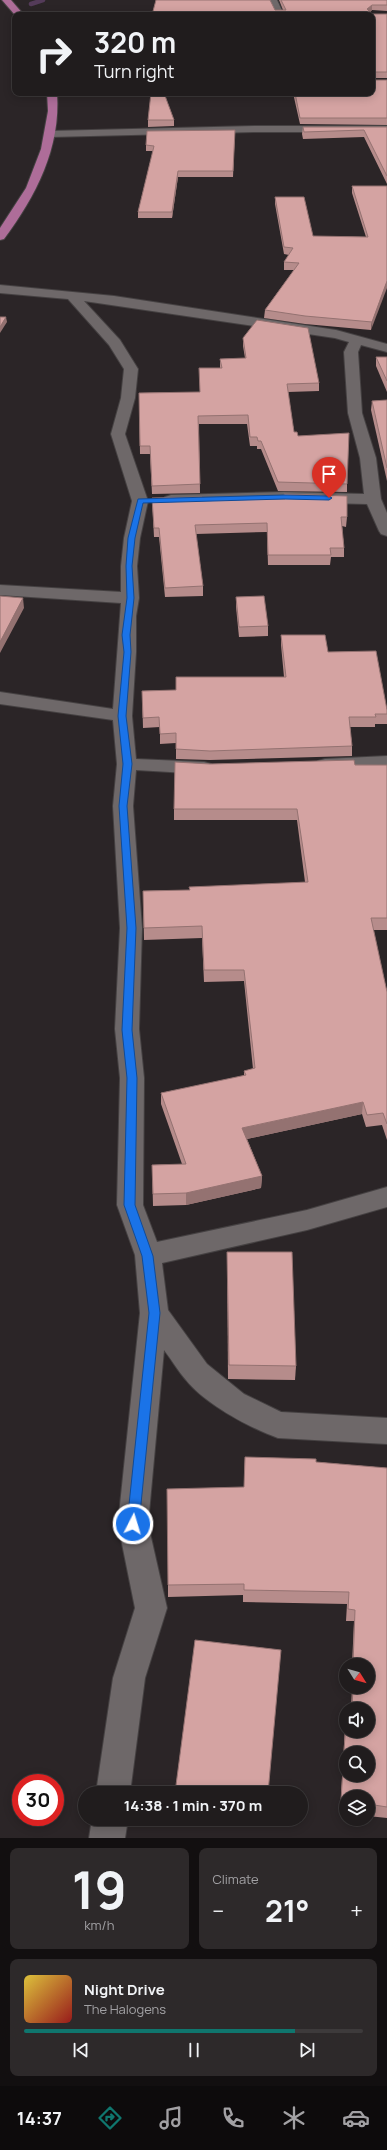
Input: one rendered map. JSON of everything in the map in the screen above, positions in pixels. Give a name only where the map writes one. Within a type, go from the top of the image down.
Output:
[{"type":"main road","points":[[6,0],[17,12]]},
{"type":"main road","points":[[2,230],[32,187],[42,165],[53,119],[52,96]]},
{"type":"street","points":[[273,0],[279,12]]},
{"type":"street","points":[[50,134],[254,128],[387,129]]},
{"type":"street","points":[[0,289],[114,300],[336,334],[387,348]]},
{"type":"street","points":[[72,296],[115,343],[131,369],[128,398],[118,434],[140,501],[132,538],[129,566],[130,598],[127,616],[127,652],[122,716],[128,764],[123,806],[131,928],[127,1030],[132,1078],[130,1205],[148,1256],[154,1313],[133,1524],[151,1608],[129,1678],[114,1786]]},
{"type":"street","points":[[358,340],[351,352],[355,413],[368,458],[373,499],[387,530]]},
{"type":"street","points":[[140,501],[284,497],[373,499]]},
{"type":"street","points":[[0,590],[130,598]]},
{"type":"street","points":[[0,698],[122,716]]},
{"type":"street","points":[[303,766],[387,762]]},
{"type":"street","points":[[128,764],[225,768]]},
{"type":"street","points":[[148,1256],[307,1220],[387,1197]]},
{"type":"street","points":[[154,1313],[197,1373],[234,1403],[278,1425],[387,1431]]},
{"type":"street","points":[[107,1838],[109,1826]]},
{"type":"building","points":[[156,0],[270,0],[275,10],[286,10],[281,0],[387,0],[387,5],[372,5],[367,9],[370,12],[153,12]]},
{"type":"building","points":[[375,14],[387,14],[387,72],[375,72]]},
{"type":"building","points":[[375,80],[387,80],[387,118],[300,118],[296,96],[375,96]]},
{"type":"building","points":[[151,96],[165,96],[174,120],[148,120]]},
{"type":"building","points":[[303,127],[387,127],[387,176],[364,130],[304,132]]},
{"type":"building","points":[[235,130],[233,171],[178,171],[172,212],[138,212],[154,146],[146,145],[147,131]]},
{"type":"building","points":[[352,186],[387,186],[387,281],[372,322],[305,316],[265,310],[299,263],[284,262],[293,248],[284,247],[275,197],[304,197],[313,236],[368,237]]},
{"type":"building","points":[[0,317],[6,317],[0,327]]},
{"type":"building","points":[[257,320],[308,328],[319,383],[287,384],[294,432],[297,432],[298,436],[349,433],[347,484],[278,482],[261,441],[258,441],[257,437],[250,437],[248,415],[198,416],[200,484],[152,486],[150,446],[140,446],[139,393],[200,392],[199,368],[222,368],[220,359],[246,358],[243,338]]},
{"type":"building","points":[[376,357],[387,357],[387,381]]},
{"type":"building","points":[[387,400],[387,468],[372,401]]},
{"type":"building","points":[[284,494],[347,496],[347,517],[341,517],[344,548],[330,548],[331,555],[268,555],[267,523],[195,525],[203,586],[165,588],[159,528],[154,528],[152,498],[202,497],[202,499],[285,499]]},
{"type":"building","points":[[0,596],[23,598],[0,642]]},
{"type":"building","points":[[264,596],[268,626],[239,627],[236,597]]},
{"type":"building","points":[[281,635],[325,635],[328,652],[376,651],[387,714],[375,714],[376,717],[349,717],[352,746],[210,751],[176,749],[176,733],[160,734],[159,717],[143,718],[142,691],[176,690],[176,677],[286,677]]},
{"type":"building","points":[[354,760],[355,765],[387,765],[387,918],[371,918],[387,992],[387,1124],[383,1113],[367,1115],[363,1102],[242,1128],[262,1176],[186,1193],[153,1194],[152,1165],[186,1164],[161,1093],[246,1075],[244,1071],[255,1068],[244,970],[204,970],[202,926],[144,928],[143,891],[190,890],[189,887],[308,882],[297,809],[174,809],[175,762],[210,764]]},
{"type":"building","points":[[227,1252],[292,1252],[296,1366],[229,1365]]},
{"type":"building","points":[[245,1457],[316,1459],[316,1462],[387,1468],[387,1807],[375,1805],[375,1790],[342,1790],[342,1782],[375,1782],[375,1746],[344,1746],[345,1738],[375,1738],[375,1702],[352,1702],[353,1694],[375,1694],[375,1658],[353,1658],[355,1610],[348,1609],[349,1592],[244,1590],[244,1584],[168,1585],[167,1489],[244,1487]]},
{"type":"building","points":[[195,1640],[281,1650],[269,1786],[176,1786]]},
{"type":"waterway","points":[[31,4],[43,0]]},
{"type":"route","points":[[133,1524],[154,1313],[148,1256],[130,1205],[132,1078],[127,1030],[131,928],[123,806],[128,764],[122,716],[127,652],[127,616],[130,598],[129,566],[132,538],[140,501],[284,497],[329,498]]}]
